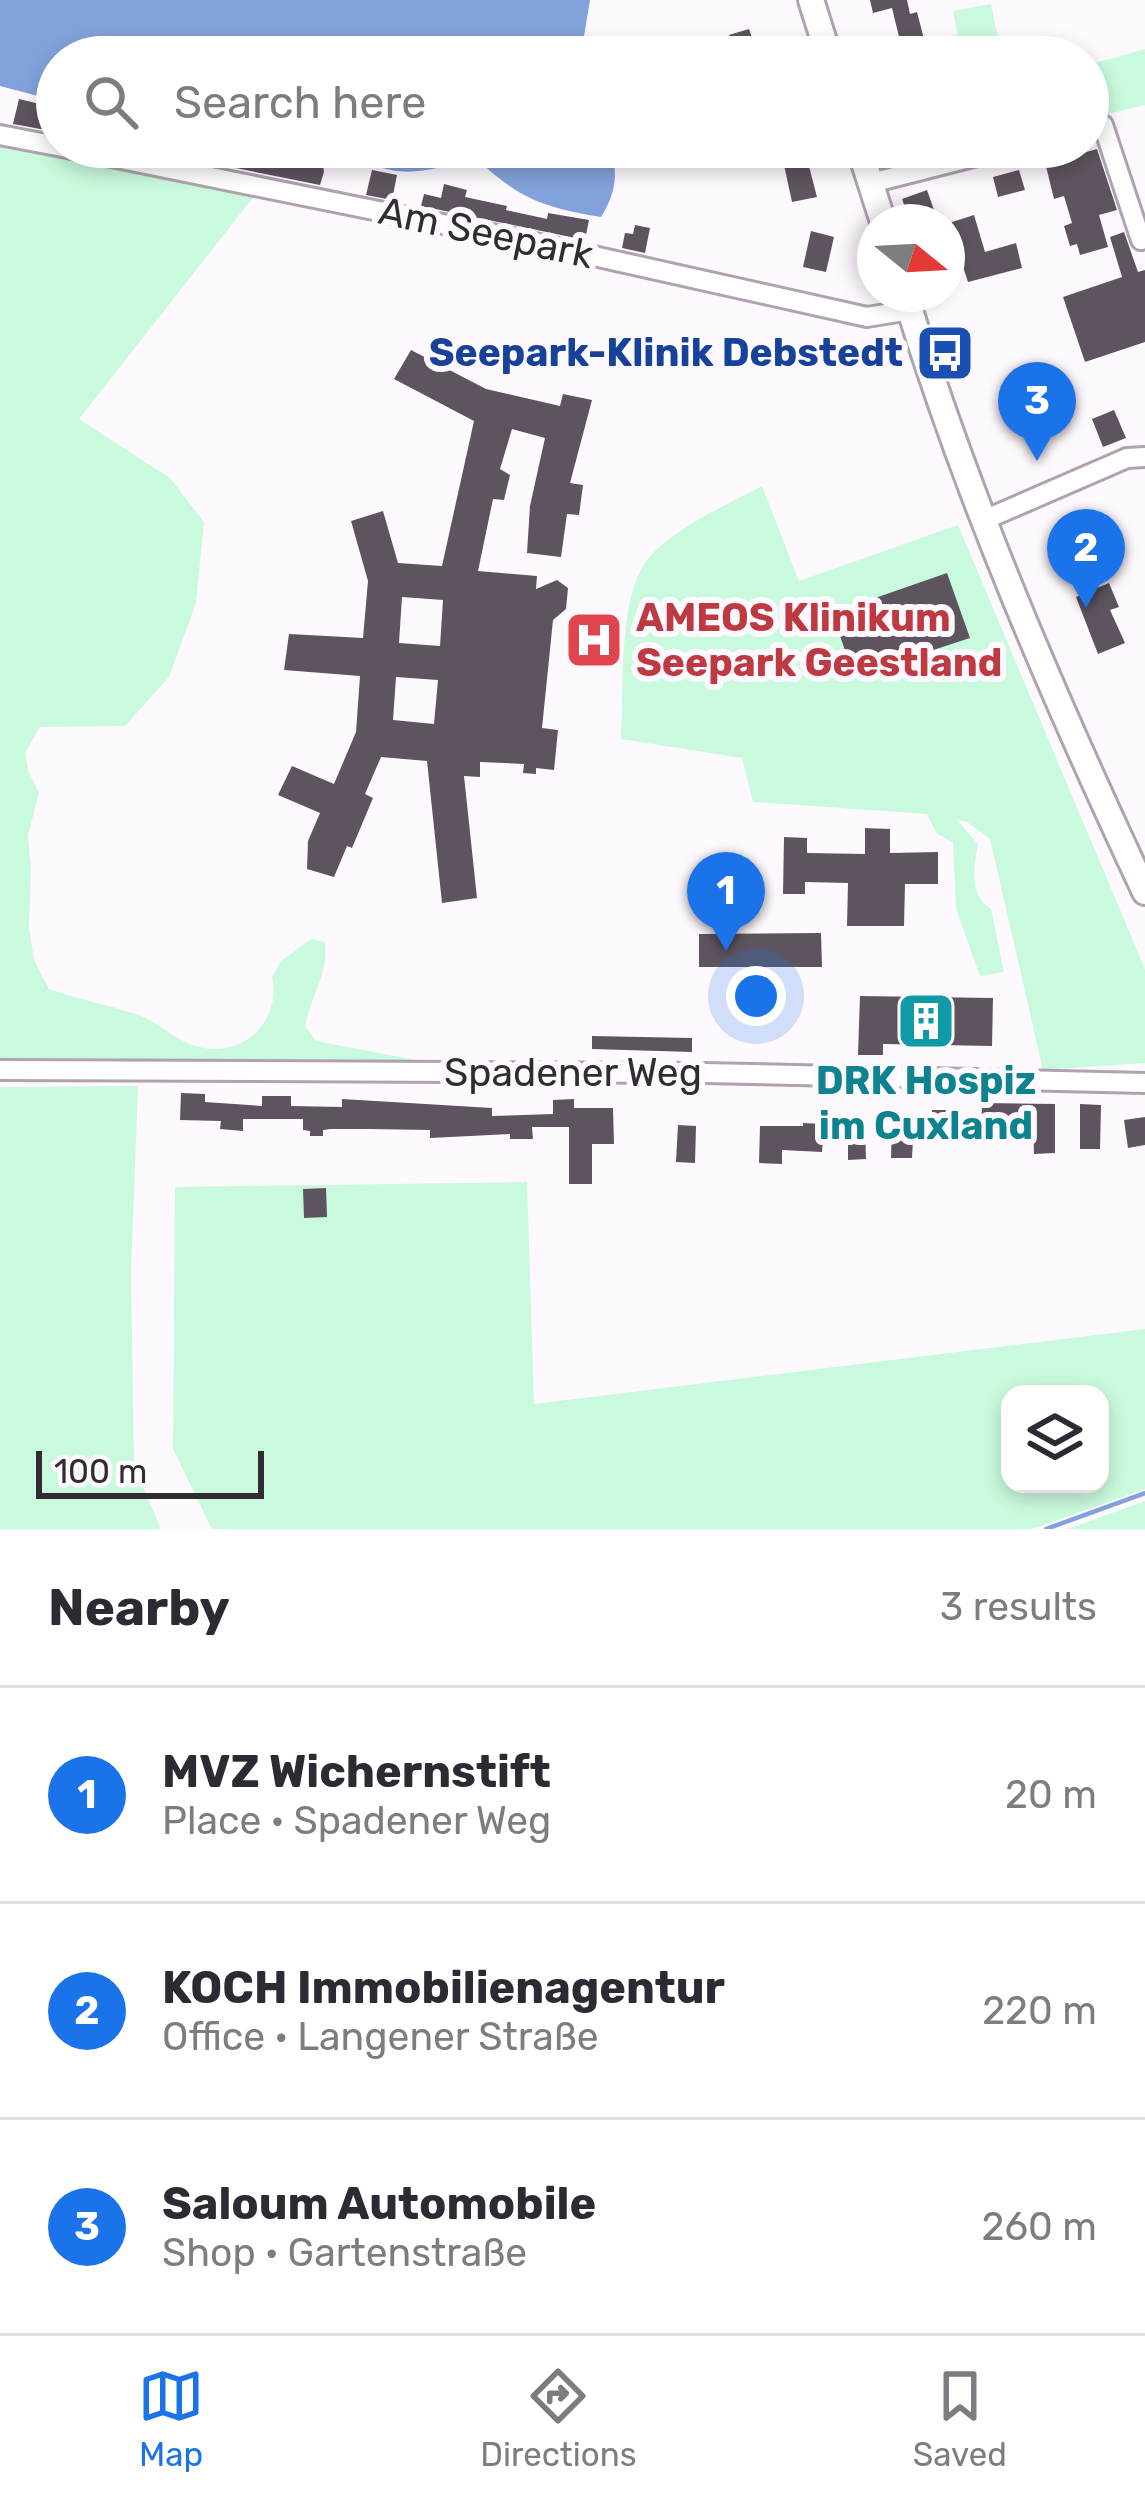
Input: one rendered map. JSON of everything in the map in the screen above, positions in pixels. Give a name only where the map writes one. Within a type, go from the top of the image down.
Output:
[{"type":"main road","points":[[811,0],[823,36]]},
{"type":"main road","points":[[866,168],[877,204]]},
{"type":"main road","points":[[910,312],[984,520],[1067,722],[1145,892]]},
{"type":"street","name":"Am Seepark","points":[[0,135],[36,142]]},
{"type":"street","points":[[1109,159],[1145,239]]},
{"type":"street","name":"Am Seepark","points":[[164,168],[522,240],[867,317],[880,312]]},
{"type":"street","points":[[871,183],[930,168]]},
{"type":"street","points":[[984,520],[1127,458],[1145,457]]},
{"type":"street","name":"Spadener Weg","points":[[0,1070],[684,1073],[1145,1083]]},
{"type":"green space","points":[[991,4],[998,36],[958,36],[953,11]]},
{"type":"green space","points":[[1145,49],[1145,105],[1109,114],[1109,59]]},
{"type":"green space","points":[[0,144],[36,151],[36,168],[120,168],[255,195],[79,419],[170,478],[204,522],[196,603],[169,677],[125,726],[40,727],[25,753],[39,793],[28,835],[34,960],[49,989],[141,1016],[191,1044],[215,1049],[256,1033],[271,1008],[272,977],[281,961],[311,939],[325,942],[322,974],[305,1026],[316,1041],[431,1063],[0,1063]]},
{"type":"green space","points":[[762,486],[799,581],[958,525],[1145,969],[1145,1063],[1043,1070],[990,839],[967,822],[957,820],[978,844],[976,888],[991,909],[1004,972],[980,976],[956,909],[953,842],[937,834],[927,814],[753,802],[742,758],[621,739],[626,623],[645,563],[683,529]]},
{"type":"green space","points":[[138,1086],[131,1273],[134,1465],[161,1529],[0,1529],[0,1087]]},
{"type":"green space","points":[[527,1182],[534,1404],[1145,1329],[1145,1489],[1032,1529],[212,1529],[173,1449],[175,1187]]},
{"type":"green space","points":[[1145,1501],[1145,1529],[1068,1529]]},
{"type":"water","points":[[0,0],[590,0],[584,36],[36,36],[36,95],[0,86]]},
{"type":"water","points":[[383,168],[438,168],[406,172]]},
{"type":"water","points":[[488,168],[614,168],[610,200],[601,217],[533,199]]},
{"type":"building","points":[[870,0],[907,0],[910,14],[917,12],[923,36],[899,36],[892,8],[873,13]]},
{"type":"building","points":[[19,99],[36,103],[36,128],[13,124]]},
{"type":"building","points":[[236,168],[323,168],[320,185]]},
{"type":"building","points":[[785,168],[809,168],[817,197],[792,202]]},
{"type":"building","points":[[1046,168],[1103,168],[1117,210],[1099,215],[1108,247],[1080,255],[1077,244],[1070,246],[1064,226],[1072,223],[1064,196],[1054,199]]},
{"type":"building","points":[[372,170],[397,175],[392,200],[366,195]]},
{"type":"building","points":[[1019,170],[1025,190],[998,197],[993,177]]},
{"type":"building","points":[[444,184],[467,190],[465,197],[507,206],[506,210],[547,219],[548,213],[589,220],[585,240],[421,206],[424,194],[441,198]]},
{"type":"building","points":[[927,190],[932,204],[904,204],[902,199]]},
{"type":"building","points":[[974,215],[985,252],[1016,243],[1022,268],[968,282],[965,218]]},
{"type":"building","points":[[635,225],[650,228],[645,253],[622,248],[625,233],[633,234]]},
{"type":"building","points":[[811,231],[834,237],[826,272],[803,267]]},
{"type":"building","points":[[1124,232],[1138,272],[1145,270],[1145,342],[1085,362],[1063,297],[1122,277],[1110,237]]},
{"type":"building","points":[[411,350],[486,389],[560,406],[563,394],[592,400],[570,483],[583,485],[579,515],[567,514],[561,557],[527,553],[530,506],[545,438],[512,429],[500,469],[510,475],[504,500],[493,499],[478,571],[537,576],[536,589],[557,580],[568,588],[566,609],[553,620],[542,728],[558,730],[554,770],[536,768],[536,774],[523,773],[524,764],[480,762],[480,777],[464,776],[477,898],[442,903],[427,761],[381,757],[365,794],[373,798],[334,877],[307,869],[308,841],[320,813],[278,795],[292,766],[334,784],[356,732],[360,676],[284,670],[289,634],[363,638],[368,581],[351,521],[383,511],[398,563],[442,566],[474,421],[394,379]],"holes":[[[402,597],[443,600],[440,646],[399,643]],[[396,677],[438,680],[434,724],[393,720]]]},
{"type":"building","points":[[1114,410],[1126,438],[1103,447],[1092,419]]},
{"type":"building","points":[[1078,516],[1095,563],[1073,572],[1055,525]]},
{"type":"building","points":[[947,573],[970,638],[854,676],[832,613]]},
{"type":"building","points":[[1109,583],[1119,607],[1110,610],[1125,643],[1098,654],[1076,597]]},
{"type":"building","points":[[865,828],[890,829],[890,853],[938,852],[938,884],[905,884],[904,926],[847,926],[848,883],[805,882],[805,894],[783,894],[784,837],[807,838],[807,853],[865,854]]},
{"type":"building","points":[[821,933],[822,967],[699,967],[699,934]]},
{"type":"building","name":"DRK Hospiz im Cuxland","points":[[860,996],[993,998],[992,1046],[883,1044],[883,1055],[858,1055]]},
{"type":"building","points":[[592,1036],[692,1038],[692,1052],[592,1049]]},
{"type":"building","points":[[181,1093],[205,1094],[205,1102],[262,1106],[262,1096],[291,1096],[291,1106],[342,1107],[342,1099],[492,1108],[492,1116],[553,1114],[553,1100],[574,1099],[574,1108],[613,1108],[614,1144],[592,1144],[592,1184],[569,1184],[569,1127],[532,1127],[533,1139],[510,1139],[510,1134],[430,1138],[430,1130],[369,1129],[331,1129],[323,1130],[323,1136],[310,1136],[310,1131],[303,1130],[303,1119],[243,1119],[243,1131],[220,1129],[221,1121],[180,1120]]},
{"type":"building","points":[[982,1103],[1055,1104],[1055,1153],[1034,1154],[1033,1122],[1000,1122],[1000,1139],[981,1138]]},
{"type":"building","points":[[1080,1104],[1101,1105],[1100,1149],[1080,1149]]},
{"type":"building","points":[[932,1110],[952,1110],[952,1138],[913,1139],[912,1158],[891,1158],[892,1126],[933,1127]]},
{"type":"building","points":[[1145,1117],[1145,1145],[1128,1148],[1124,1120]]},
{"type":"building","points":[[824,1124],[822,1152],[782,1150],[782,1164],[759,1163],[760,1126]]},
{"type":"building","points":[[678,1125],[696,1126],[695,1163],[676,1162]]},
{"type":"building","points":[[848,1128],[865,1128],[866,1159],[848,1160]]},
{"type":"building","points":[[326,1188],[327,1217],[304,1218],[303,1189]]},
{"type":"waterway","points":[[1046,1529],[1145,1493]]},
{"type":"place","name":"Seepark-Klinik Debstedt","points":[[945,353]]},
{"type":"place","name":"Saloum Automobile","points":[[1037,461]]},
{"type":"place","name":"KOCH Immobilienagentur","points":[[1086,608]]},
{"type":"place","name":"AMEOS Klinikum Seepark Geestland","points":[[594,640]]},
{"type":"place","name":"MVZ Wichernstift","points":[[726,951]]},
{"type":"place","name":"DRK Hospiz im Cuxland","points":[[926,1021]]}]
